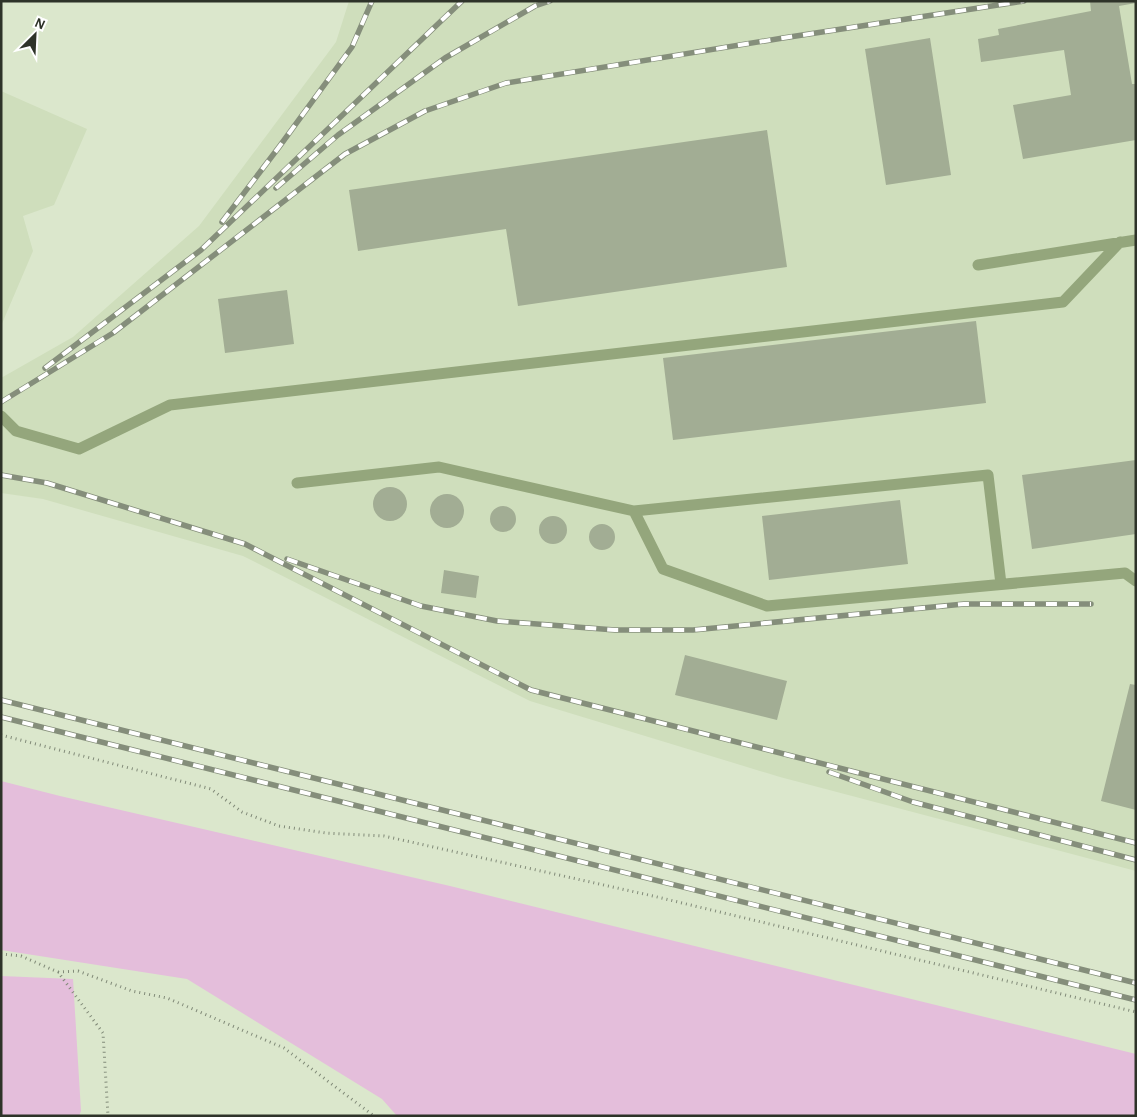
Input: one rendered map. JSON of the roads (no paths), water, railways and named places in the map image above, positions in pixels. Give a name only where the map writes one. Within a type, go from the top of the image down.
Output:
[{"type":"lane","points":[[978,265],[1136,240]]},
{"type":"lane","points":[[1,416],[16,431],[78,449],[170,405],[1063,302],[1120,242]]},
{"type":"lane","points":[[297,483],[439,467],[634,511],[988,475],[1001,584]]},
{"type":"lane","points":[[634,511],[663,569],[767,606],[1125,573],[1136,581]]},
{"type":"railway","points":[[222,222],[352,47],[372,1]]},
{"type":"railway","points":[[45,368],[201,250],[462,1]]},
{"type":"railway","points":[[276,188],[338,135],[445,58],[535,6],[550,1]]},
{"type":"railway","points":[[1,402],[113,333],[345,154],[425,111],[506,83],[1024,1]]},
{"type":"railway","points":[[1,475],[47,483],[245,544],[531,690],[1136,843]]},
{"type":"railway","points":[[287,559],[421,606],[497,621],[615,630],[693,630],[964,604],[1091,604]]},
{"type":"railway","points":[[1,700],[1136,983]]},
{"type":"railway","points":[[1,717],[1136,1000]]},
{"type":"railway","points":[[829,772],[913,802],[1136,860]]}]
